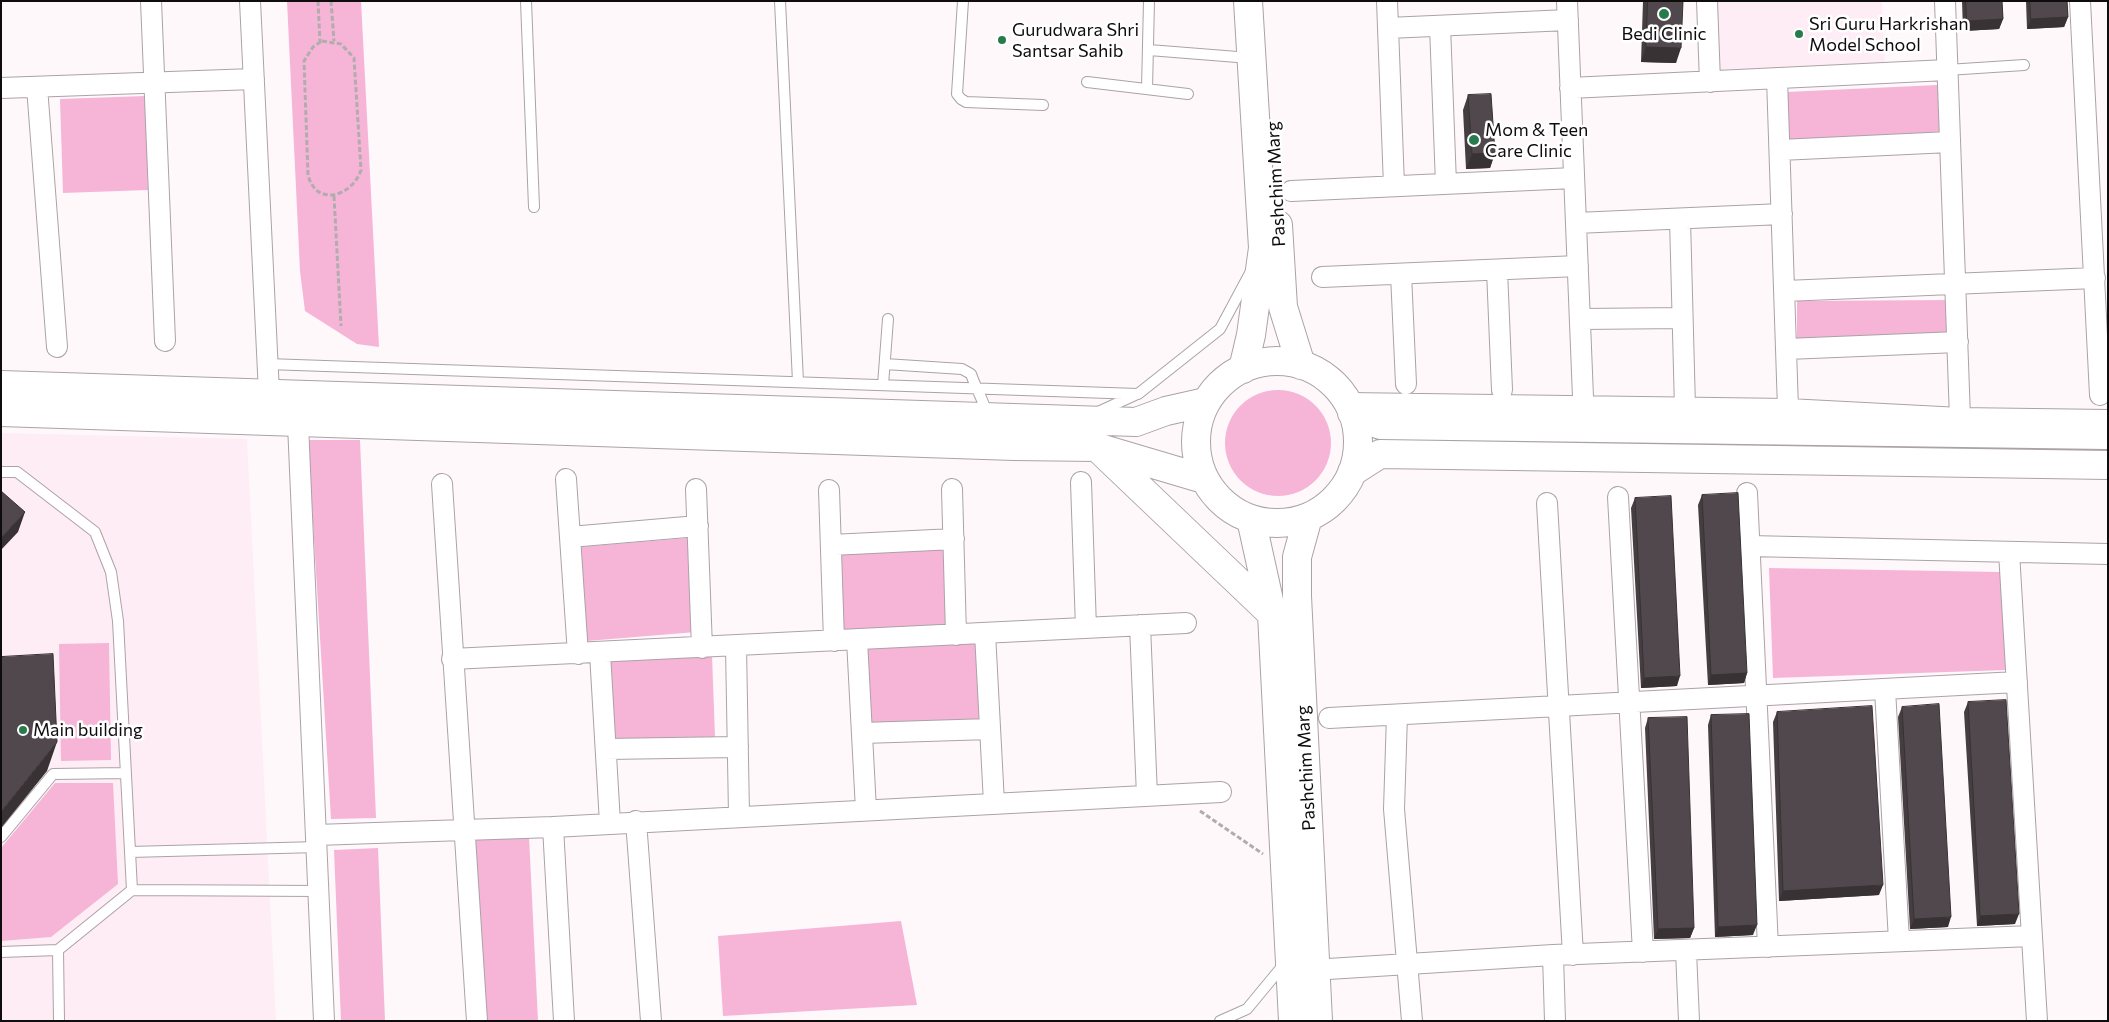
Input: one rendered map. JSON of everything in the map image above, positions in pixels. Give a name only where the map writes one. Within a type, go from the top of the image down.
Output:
[{"type":"main road","name":"Pashchim Marg","points":[[1243,369],[1251,335],[1262,248],[1248,1]]},
{"type":"main road","name":"Pashchim Marg","points":[[1266,1],[1284,307],[1301,365]]},
{"type":"main road","points":[[1350,408],[1357,439],[1357,453],[1352,472],[1346,484],[1330,503],[1308,517],[1289,522],[1270,523],[1251,519],[1232,510],[1216,496],[1204,479],[1197,454],[1197,427],[1206,402],[1228,378],[1243,369],[1272,361],[1301,365],[1327,378],[1350,408],[1380,425],[2108,435]]},
{"type":"main road","points":[[1,385],[1136,422],[1166,411],[1206,402]]},
{"type":"main road","points":[[1,412],[298,424],[1004,446],[1096,447],[1204,479]]},
{"type":"main road","points":[[1096,447],[1272,614]]},
{"type":"main road","points":[[1352,472],[1380,454],[2108,464]]},
{"type":"main road","name":"Pashchim Marg","points":[[1308,517],[1297,557],[1297,596],[1318,1021]]},
{"type":"main road","name":"Pashchim Marg","points":[[1251,519],[1272,614],[1293,1021]]},
{"type":"street","points":[[151,1],[165,341]]},
{"type":"street","points":[[250,1],[269,393]]},
{"type":"street","points":[[1387,1],[1394,186]]},
{"type":"street","points":[[1707,1],[1710,82]]},
{"type":"street","points":[[1945,1],[1960,418]]},
{"type":"street","points":[[2080,1],[2100,395]]},
{"type":"street","points":[[1388,28],[1440,26],[1567,11],[1583,396]]},
{"type":"street","points":[[1440,26],[1446,184]]},
{"type":"street","points":[[1570,88],[1948,70]]},
{"type":"street","points":[[1777,78],[1788,409]]},
{"type":"street","points":[[1,88],[254,79]]},
{"type":"street","points":[[37,87],[57,347]]},
{"type":"street","points":[[1780,150],[1950,142]]},
{"type":"street","points":[[1291,191],[1574,178]]},
{"type":"street","points":[[1576,223],[1782,214]]},
{"type":"street","points":[[1680,219],[1685,408]]},
{"type":"street","points":[[1322,277],[1578,266]]},
{"type":"street","points":[[1497,270],[1502,390]]},
{"type":"street","points":[[1401,274],[1406,384]]},
{"type":"street","points":[[1785,291],[2095,278]]},
{"type":"street","points":[[1580,319],[1682,318]]},
{"type":"street","points":[[1787,349],[1958,342]]},
{"type":"street","points":[[1350,408],[1788,409],[1960,418],[2108,420]]},
{"type":"street","points":[[298,424],[320,891],[324,1021]]},
{"type":"street","points":[[566,479],[578,654]]},
{"type":"street","points":[[1081,482],[1086,628]]},
{"type":"street","points":[[442,484],[463,830],[477,1021]]},
{"type":"street","points":[[696,489],[702,648]]},
{"type":"street","points":[[952,489],[956,635]]},
{"type":"street","points":[[829,490],[834,641]]},
{"type":"street","points":[[1747,493],[1768,947]]},
{"type":"street","points":[[1618,497],[1643,952]]},
{"type":"street","points":[[1547,503],[1573,955]]},
{"type":"street","points":[[570,537],[698,526]]},
{"type":"street","points":[[830,545],[954,539]]},
{"type":"street","points":[[1749,546],[2108,554]]},
{"type":"street","points":[[2009,552],[2037,1021]]},
{"type":"street","points":[[452,658],[600,653],[1186,623]]},
{"type":"street","points":[[1140,625],[1147,796]]},
{"type":"street","points":[[985,633],[994,803]]},
{"type":"street","points":[[857,640],[866,810]]},
{"type":"street","points":[[736,646],[739,815]]},
{"type":"street","points":[[600,653],[610,823]]},
{"type":"street","points":[[1329,718],[2017,682]]},
{"type":"street","points":[[1885,689],[1899,941]]},
{"type":"street","points":[[1397,715],[1394,809],[1412,1021]]},
{"type":"street","points":[[862,733],[990,729]]},
{"type":"street","points":[[606,749],[738,747]]},
{"type":"street","points":[[317,841],[463,830],[739,815],[1221,792]]},
{"type":"street","points":[[636,821],[651,1021]]},
{"type":"street","points":[[553,826],[564,1021]]},
{"type":"street","points":[[1328,969],[1553,955],[2032,936]]},
{"type":"street","points":[[1686,951],[1689,1021]]},
{"type":"street","points":[[1553,955],[1555,1021]]},
{"type":"lane","points":[[526,1],[534,206]]},
{"type":"lane","points":[[780,1],[798,382]]},
{"type":"lane","points":[[963,1],[958,94],[961,99],[966,102],[1043,105]]},
{"type":"lane","points":[[1147,89],[1149,1]]},
{"type":"lane","points":[[1149,50],[1251,58]]},
{"type":"lane","points":[[1948,70],[2024,65]]},
{"type":"lane","points":[[1087,82],[1188,94]]},
{"type":"lane","points":[[1079,420],[1138,394],[1220,329],[1262,248]]},
{"type":"lane","points":[[883,385],[888,319]]},
{"type":"lane","points":[[267,364],[1138,394]]},
{"type":"lane","points":[[885,364],[962,369],[971,374],[976,388],[985,403],[988,417]]},
{"type":"lane","points":[[1,472],[17,472],[95,532],[111,572],[118,621],[132,890]]},
{"type":"lane","points":[[1,837],[53,774],[126,773]]},
{"type":"lane","points":[[130,852],[317,841]]},
{"type":"lane","points":[[1,952],[58,950],[132,890],[320,891]]},
{"type":"lane","points":[[58,950],[59,1021]]},
{"type":"lane","points":[[1220,1021],[1247,1009],[1290,957]]},
{"type":"path","points":[[318,1],[320,43]]},
{"type":"path","points":[[332,1],[334,41]]},
{"type":"path","points":[[334,41],[341,44],[354,58],[361,170],[354,185],[334,196],[326,194],[313,186],[308,175],[304,61],[308,53],[320,43],[334,41]]},
{"type":"path","points":[[334,196],[341,326]]},
{"type":"path","points":[[1174,794],[1254,846],[1285,871]]},
{"type":"shaded area","points":[[287,1],[361,1],[379,347],[357,344],[305,311],[300,271]]},
{"type":"shaded area","name":"Sri Guru Harkrishan Model School","points":[[1713,1],[1882,1],[1885,67],[1716,74]]},
{"type":"shaded area","points":[[1938,85],[1940,135],[1788,142],[1786,92]]},
{"type":"shaded area","points":[[145,96],[148,190],[63,193],[60,99]]},
{"type":"shaded area","points":[[1949,300],[1949,337],[1797,338],[1797,301]]},
{"type":"shaded area","points":[[1278,390],[1298,394],[1316,405],[1327,423],[1331,443],[1327,463],[1316,481],[1298,492],[1278,496],[1258,492],[1240,481],[1229,463],[1225,443],[1229,423],[1240,405],[1258,394]]},
{"type":"shaded area","points":[[1,433],[247,439],[276,1021],[1,1021]]},
{"type":"shaded area","points":[[308,440],[360,440],[376,818],[331,819]]},
{"type":"shaded area","points":[[688,538],[696,632],[587,641],[579,547]]},
{"type":"shaded area","points":[[947,544],[950,629],[842,634],[838,549]]},
{"type":"shaded area","points":[[1769,568],[2000,572],[2006,670],[1773,678]]},
{"type":"shaded area","points":[[976,642],[979,723],[869,727],[866,647]]},
{"type":"shaded area","points":[[109,643],[111,760],[61,761],[59,644]]},
{"type":"shaded area","points":[[712,655],[715,737],[611,742],[607,660]]},
{"type":"shaded area","points":[[55,783],[113,783],[118,884],[51,937],[1,941],[1,848]]},
{"type":"shaded area","points":[[529,836],[538,1021],[471,1021],[462,840]]},
{"type":"shaded area","points":[[378,848],[385,1021],[341,1021],[334,850]]},
{"type":"shaded area","points":[[901,921],[917,1005],[723,1016],[718,936]]},
{"type":"building","points":[[1648,1],[1683,1],[1681,48],[1646,47]]},
{"type":"building","points":[[1966,1],[2002,1],[2003,19],[1967,21]]},
{"type":"building","points":[[2030,1],[2067,1],[2068,17],[2031,19]]},
{"type":"building","points":[[1491,94],[1495,153],[1472,154],[1468,95]]},
{"type":"building","points":[[1,491],[25,512],[1,538]]},
{"type":"building","points":[[1738,493],[1747,673],[1711,675],[1702,495]]},
{"type":"building","points":[[1671,496],[1680,676],[1644,678],[1635,498]]},
{"type":"building","name":"Main building","points":[[53,654],[57,742],[1,812],[1,657]]},
{"type":"building","points":[[2006,700],[2019,914],[1980,916],[1968,702]]},
{"type":"building","points":[[1939,704],[1951,917],[1914,919],[1902,707]]},
{"type":"building","points":[[1872,706],[1883,885],[1783,891],[1777,712]]},
{"type":"building","points":[[1749,714],[1757,925],[1718,927],[1711,715]]},
{"type":"building","points":[[1687,717],[1694,928],[1658,929],[1648,718]]},
{"type":"place","name":"Bedi Clinic","points":[[1664,14]]},
{"type":"place","name":"Sri Guru Harkrishan Model School","points":[[1799,34]]},
{"type":"place","name":"Gurudwara Shri Santsar Sahib","points":[[1002,40]]},
{"type":"place","name":"Mom & Teen Care Clinic","points":[[1474,140]]},
{"type":"place","name":"Main building","points":[[23,730]]}]
